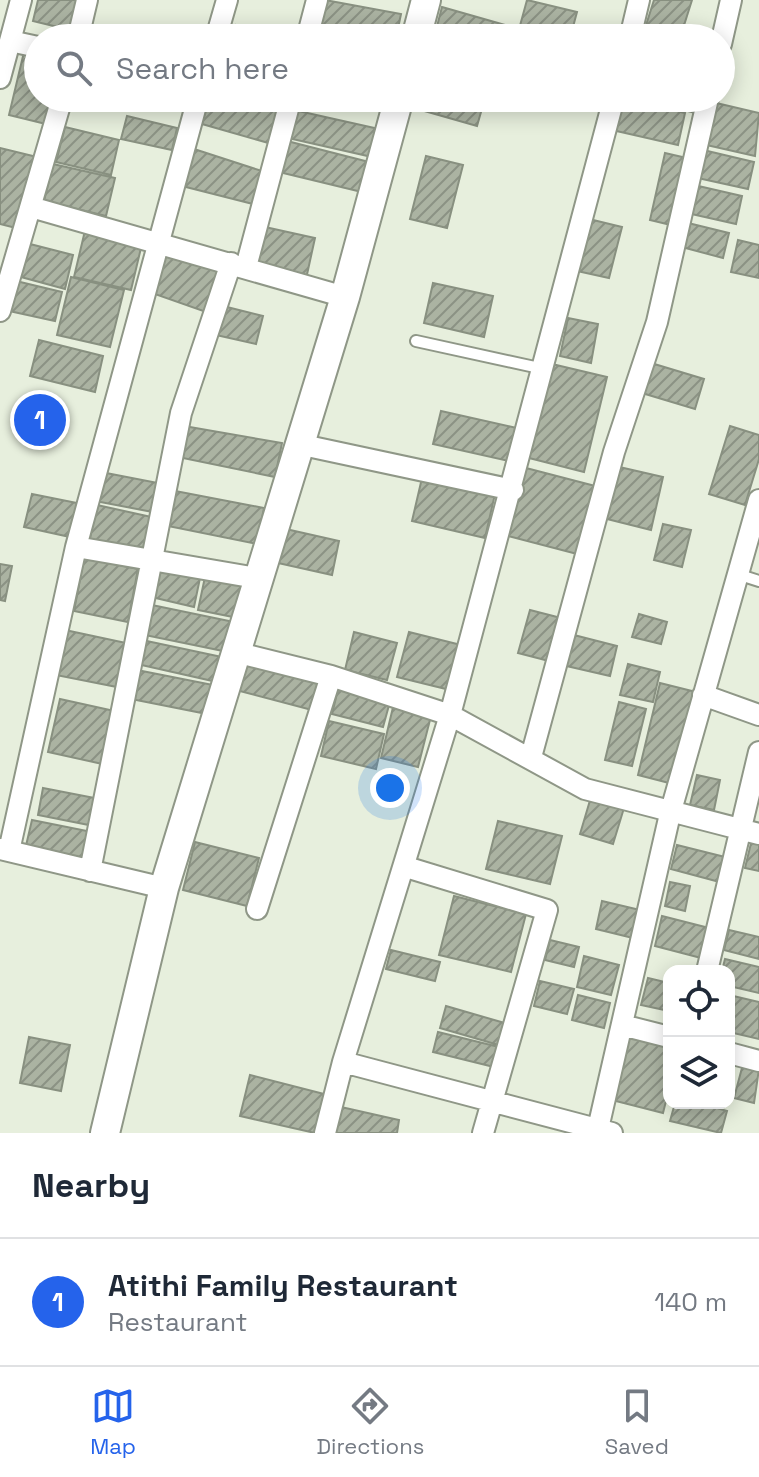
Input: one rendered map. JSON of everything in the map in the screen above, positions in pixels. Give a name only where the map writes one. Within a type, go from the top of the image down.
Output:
[{"type":"street","points":[[0,78],[21,0]]},
{"type":"street","points":[[81,24],[87,0]]},
{"type":"street","points":[[220,24],[227,0]]},
{"type":"street","points":[[311,24],[317,0]]},
{"type":"street","points":[[420,24],[426,0]]},
{"type":"street","points":[[633,24],[639,0]]},
{"type":"street","points":[[726,24],[731,0]]},
{"type":"street","points":[[10,41],[24,44]]},
{"type":"street","points":[[0,311],[58,112]]},
{"type":"street","points":[[164,888],[4,850],[76,547],[194,112]]},
{"type":"street","points":[[90,871],[181,413],[238,265],[287,112]]},
{"type":"street","points":[[105,1133],[164,888],[256,578],[345,297],[395,112]]},
{"type":"street","points":[[325,1133],[343,1062],[406,867],[513,490],[610,112]]},
{"type":"street","points":[[531,757],[614,452],[657,322],[705,112]]},
{"type":"street","points":[[31,207],[345,297]]},
{"type":"street","points":[[298,444],[513,490]]},
{"type":"street","points":[[343,1062],[602,1132],[622,1025],[670,814],[759,500]]},
{"type":"street","points":[[76,547],[256,578]]},
{"type":"street","points":[[235,652],[331,676],[450,715],[585,789],[670,814],[749,832]]},
{"type":"street","points":[[257,909],[331,676]]},
{"type":"street","points":[[703,695],[759,715]]},
{"type":"street","points":[[709,965],[733,873],[749,832],[759,752]]},
{"type":"street","points":[[406,867],[547,910],[483,1133]]},
{"type":"street","points":[[622,1025],[663,1035]]},
{"type":"street","points":[[735,1055],[759,1061]]},
{"type":"lane","points":[[416,341],[544,369]]},
{"type":"lane","points":[[737,574],[759,581]]},
{"type":"building","points":[[38,0],[78,0],[72,24],[33,21]]},
{"type":"building","points":[[325,0],[401,14],[399,24],[320,24]]},
{"type":"building","points":[[527,0],[577,12],[574,24],[520,24]]},
{"type":"building","points":[[654,0],[692,0],[684,24],[646,24]]},
{"type":"building","points":[[442,7],[502,24],[438,24]]},
{"type":"building","points":[[24,52],[24,112],[53,112],[50,125],[9,115]]},
{"type":"building","points":[[735,107],[759,113],[755,156],[702,144],[710,112],[735,112]]},
{"type":"building","points":[[205,112],[282,112],[272,144],[202,124]]},
{"type":"building","points":[[294,112],[379,129],[372,157],[288,138]]},
{"type":"building","points":[[428,112],[481,112],[477,126]]},
{"type":"building","points":[[618,112],[685,113],[678,145],[612,130]]},
{"type":"building","points":[[127,116],[177,128],[172,150],[121,139]]},
{"type":"building","points":[[65,127],[119,140],[111,175],[56,162]]},
{"type":"building","points":[[287,141],[373,163],[366,193],[279,172]]},
{"type":"building","points":[[0,148],[37,157],[20,229],[0,224]]},
{"type":"building","points":[[194,149],[265,172],[253,204],[182,186]]},
{"type":"building","points":[[699,149],[754,162],[748,189],[693,177]]},
{"type":"building","points":[[665,153],[691,159],[675,226],[650,220]]},
{"type":"building","points":[[426,156],[463,165],[447,228],[410,219]]},
{"type":"building","points":[[53,164],[115,178],[106,216],[44,201]]},
{"type":"building","points":[[694,185],[742,196],[736,224],[687,213]]},
{"type":"building","points":[[88,218],[145,231],[131,290],[74,277]]},
{"type":"building","points":[[589,219],[622,227],[609,278],[577,271]]},
{"type":"building","points":[[684,222],[729,233],[723,258],[678,246]]},
{"type":"building","points":[[265,227],[315,238],[306,279],[256,268]]},
{"type":"building","points":[[738,240],[759,245],[759,278],[731,272]]},
{"type":"building","points":[[30,244],[73,255],[65,289],[21,277]]},
{"type":"building","points":[[163,251],[223,272],[209,313],[149,292]]},
{"type":"building","points":[[71,277],[124,290],[110,347],[57,335]]},
{"type":"building","points":[[16,281],[62,292],[55,321],[9,311]]},
{"type":"building","points":[[433,283],[493,296],[484,337],[424,323]]},
{"type":"building","points":[[223,306],[263,316],[256,344],[216,335]]},
{"type":"building","points":[[568,318],[598,324],[591,363],[560,356]]},
{"type":"building","points":[[39,340],[103,356],[95,392],[30,376]]},
{"type":"building","points":[[651,363],[704,379],[695,409],[642,393]]},
{"type":"building","points":[[552,364],[607,377],[584,472],[529,458]]},
{"type":"building","points":[[441,411],[521,429],[513,462],[433,444]]},
{"type":"building","points":[[184,426],[282,443],[275,477],[178,457]]},
{"type":"building","points":[[730,426],[759,435],[759,459],[745,505],[709,494]]},
{"type":"building","points":[[615,466],[663,477],[651,530],[603,518]]},
{"type":"building","points":[[526,468],[599,487],[581,555],[508,536]]},
{"type":"building","points":[[101,472],[163,484],[158,513],[95,501]]},
{"type":"building","points":[[422,478],[495,494],[485,538],[412,521]]},
{"type":"building","points":[[170,490],[264,508],[257,544],[163,525]]},
{"type":"building","points":[[32,494],[77,503],[70,537],[24,527]]},
{"type":"building","points":[[97,505],[156,518],[147,556],[89,543]]},
{"type":"building","points":[[663,524],[691,530],[682,567],[654,560]]},
{"type":"building","points":[[277,527],[339,541],[332,575],[269,561]]},
{"type":"building","points":[[84,558],[138,569],[128,622],[74,611]]},
{"type":"building","points":[[0,564],[12,566],[5,601],[0,600]]},
{"type":"building","points":[[154,568],[200,578],[194,607],[147,596]]},
{"type":"building","points":[[205,577],[245,585],[238,618],[198,610]]},
{"type":"building","points":[[147,604],[234,622],[228,652],[140,634]]},
{"type":"building","points":[[530,610],[561,618],[549,661],[518,653]]},
{"type":"building","points":[[639,614],[667,622],[661,644],[632,637]]},
{"type":"building","points":[[65,630],[126,643],[117,687],[56,675]]},
{"type":"building","points":[[354,632],[397,643],[387,680],[345,670]]},
{"type":"building","points":[[409,632],[461,645],[450,690],[397,677]]},
{"type":"building","points":[[570,634],[617,646],[610,676],[562,665]]},
{"type":"building","points":[[142,640],[222,657],[217,682],[137,664]]},
{"type":"building","points":[[244,661],[320,680],[312,710],[236,690]]},
{"type":"building","points":[[628,664],[660,672],[653,702],[620,695]]},
{"type":"building","points":[[137,670],[213,685],[207,714],[131,699]]},
{"type":"building","points":[[660,683],[696,692],[673,784],[638,775]]},
{"type":"building","points":[[339,685],[391,698],[383,727],[332,714]]},
{"type":"building","points":[[60,699],[119,712],[107,765],[48,752]]},
{"type":"building","points":[[619,702],[646,709],[632,766],[605,760]]},
{"type":"building","points":[[394,703],[432,712],[418,767],[381,758]]},
{"type":"building","points":[[329,721],[384,734],[376,769],[321,756]]},
{"type":"building","points":[[697,775],[720,780],[714,810],[690,805]]},
{"type":"building","points":[[43,788],[105,800],[99,827],[38,815]]},
{"type":"building","points":[[591,797],[624,808],[613,844],[580,834]]},
{"type":"building","points":[[32,820],[92,832],[86,862],[25,850]]},
{"type":"building","points":[[498,821],[562,836],[550,884],[486,869]]},
{"type":"building","points":[[752,839],[759,840],[759,871],[745,868]]},
{"type":"building","points":[[195,842],[259,858],[247,906],[183,890]]},
{"type":"building","points":[[677,845],[733,859],[727,884],[671,869]]},
{"type":"building","points":[[670,882],[690,886],[685,911],[665,906]]},
{"type":"building","points":[[454,896],[526,914],[511,972],[439,955]]},
{"type":"building","points":[[602,901],[640,910],[633,938],[596,929]]},
{"type":"building","points":[[662,916],[713,929],[705,959],[655,946]]},
{"type":"building","points":[[729,930],[759,937],[759,959],[724,950]]},
{"type":"building","points":[[550,940],[579,947],[574,967],[545,960]]},
{"type":"building","points":[[391,950],[440,962],[435,981],[386,969]]},
{"type":"building","points":[[584,956],[619,965],[611,995],[577,987]]},
{"type":"building","points":[[725,959],[759,967],[759,993],[735,987],[735,965],[724,965]]},
{"type":"building","points":[[648,978],[663,982],[663,1010],[641,1005]]},
{"type":"building","points":[[540,981],[574,989],[567,1014],[534,1006]]},
{"type":"building","points":[[578,995],[610,1003],[604,1028],[572,1020]]},
{"type":"building","points":[[735,996],[759,1002],[759,1039],[735,1033]]},
{"type":"building","points":[[446,1006],[508,1024],[502,1046],[440,1028]]},
{"type":"building","points":[[628,1031],[663,1040],[663,1113],[612,1100]]},
{"type":"building","points":[[438,1032],[503,1048],[498,1068],[433,1052]]},
{"type":"building","points":[[29,1037],[70,1045],[61,1091],[20,1083]]},
{"type":"building","points":[[743,1064],[759,1069],[754,1103],[735,1098]]},
{"type":"building","points":[[250,1075],[324,1094],[315,1133],[240,1116]]},
{"type":"building","points":[[341,1107],[399,1120],[397,1133],[335,1133]]},
{"type":"building","points":[[673,1109],[727,1111],[721,1133],[670,1121]]},
{"type":"place","name":"Atithi Family Restaurant","points":[[40,420]]}]
